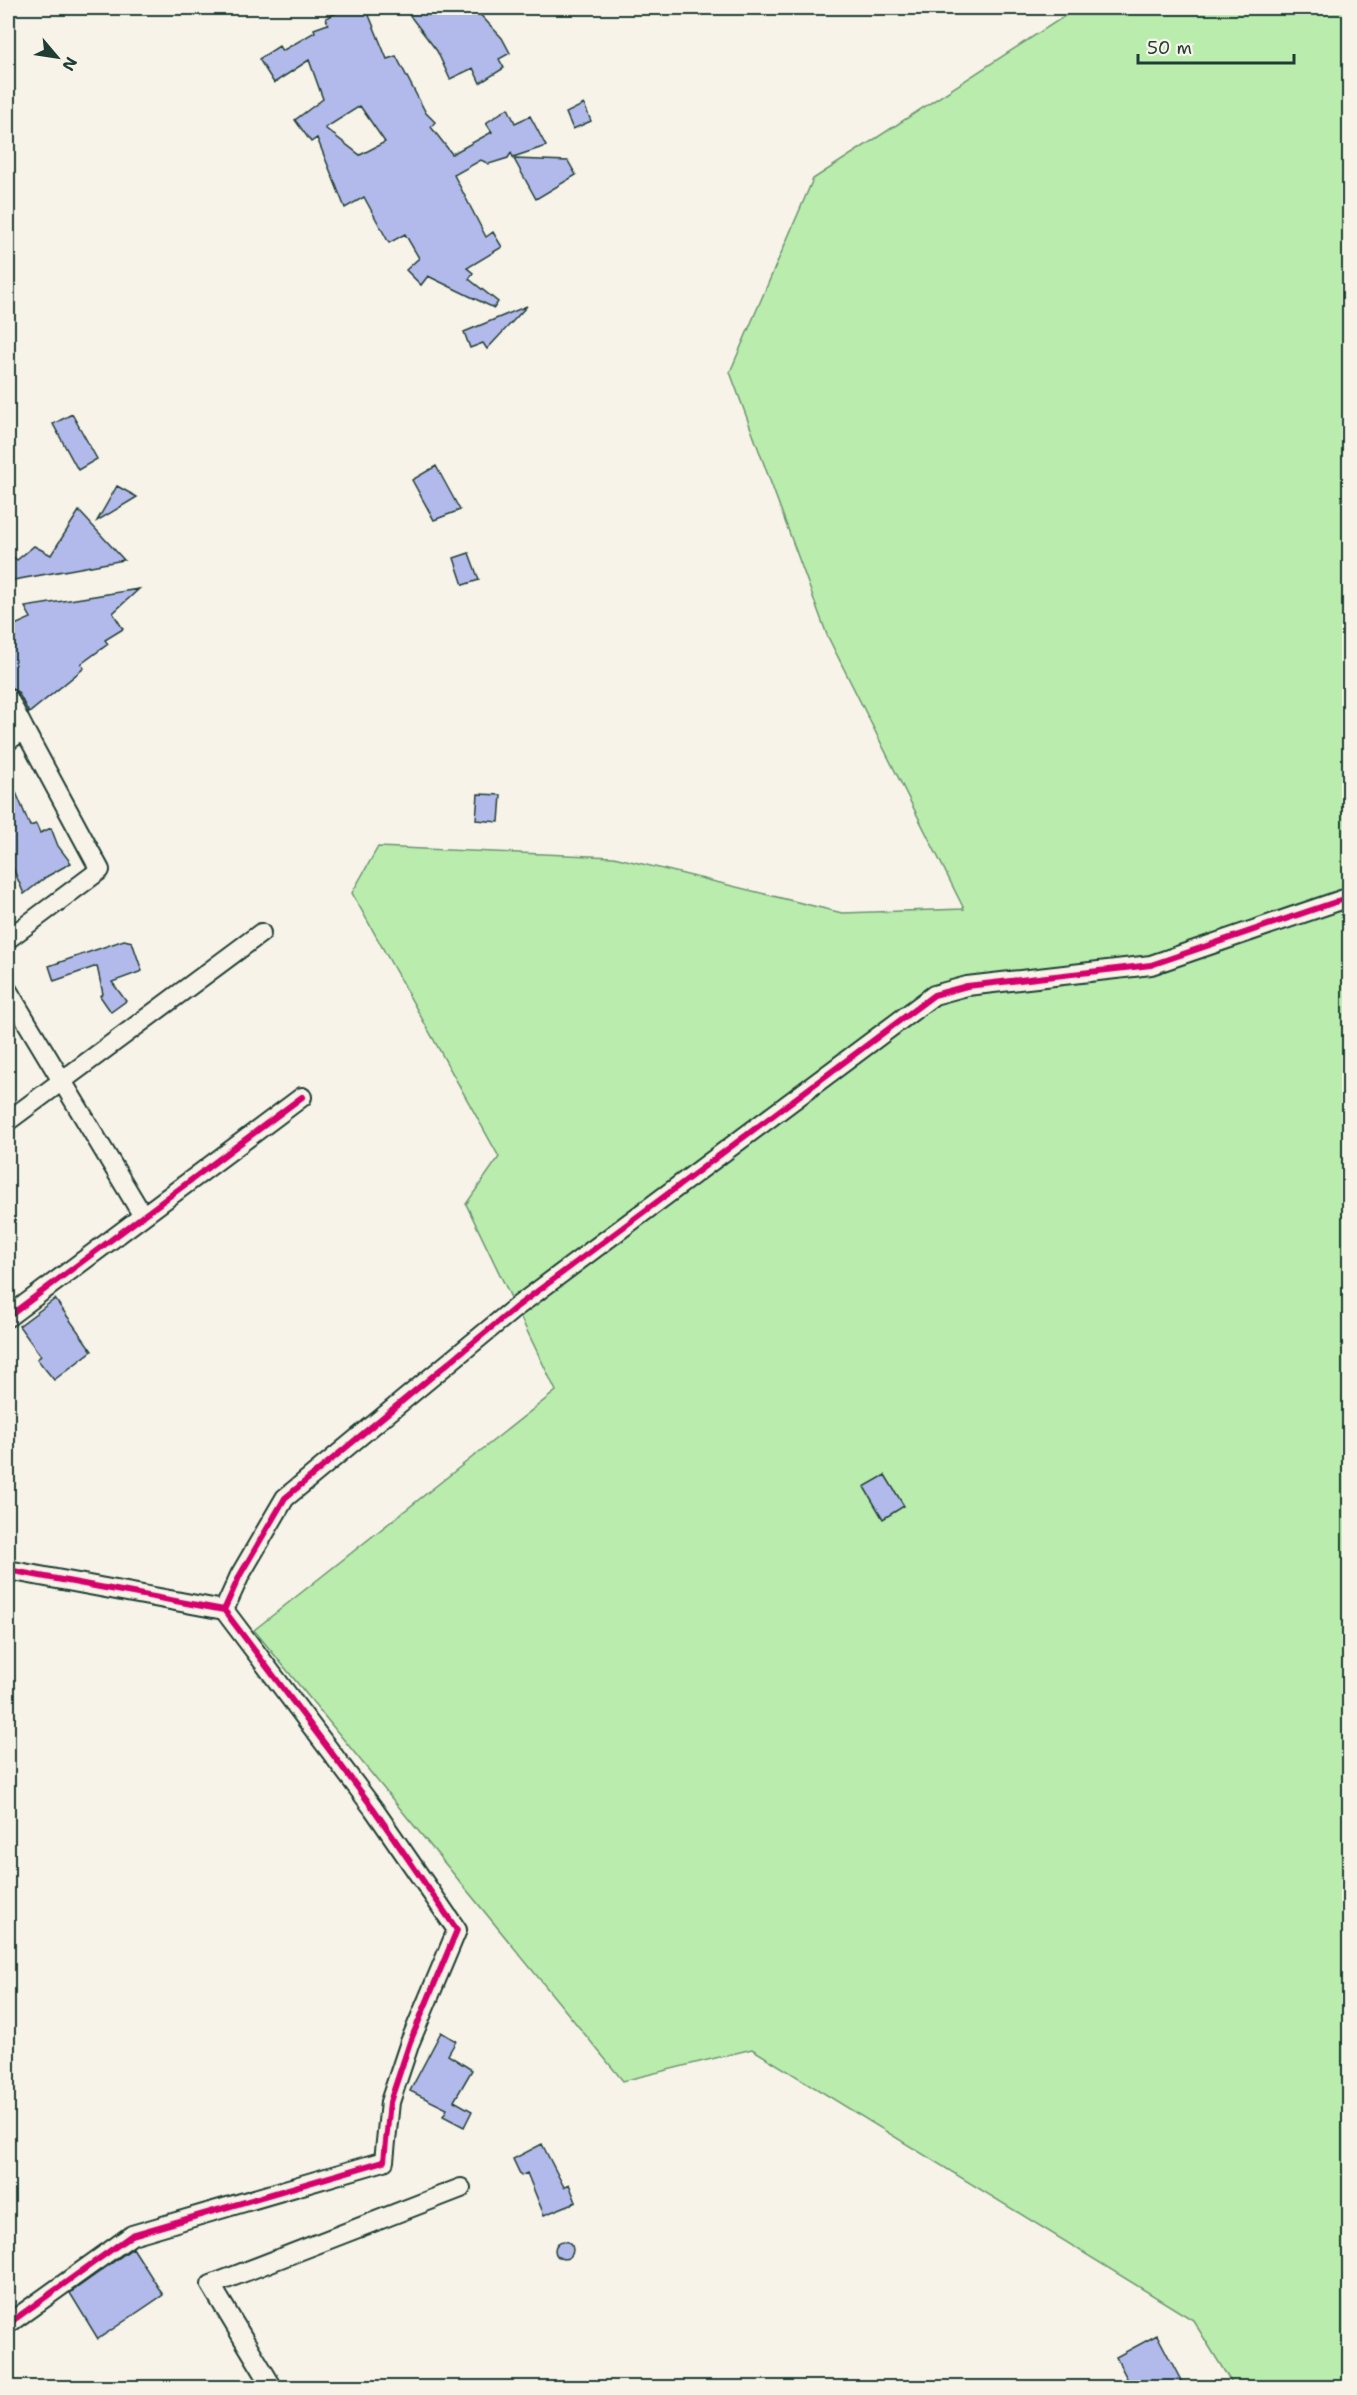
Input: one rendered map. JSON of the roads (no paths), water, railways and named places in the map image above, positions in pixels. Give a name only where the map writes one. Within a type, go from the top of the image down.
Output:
[{"type":"street","points":[[8,698],[100,870],[8,939]]},
{"type":"street","points":[[8,741],[24,729]]},
{"type":"street","points":[[224,1610],[245,1565],[285,1498],[515,1308],[934,995],[967,986],[1151,965],[1350,897]]},
{"type":"street","points":[[8,1121],[261,933]]},
{"type":"street","points":[[8,991],[60,1083],[143,1216]]},
{"type":"street","points":[[8,1317],[302,1097]]},
{"type":"street","points":[[8,1570],[224,1610],[373,1808],[457,1930],[410,2042],[390,2102],[384,2161],[132,2235],[8,2324]]},
{"type":"street","points":[[273,2388],[211,2285],[461,2188]]}]
